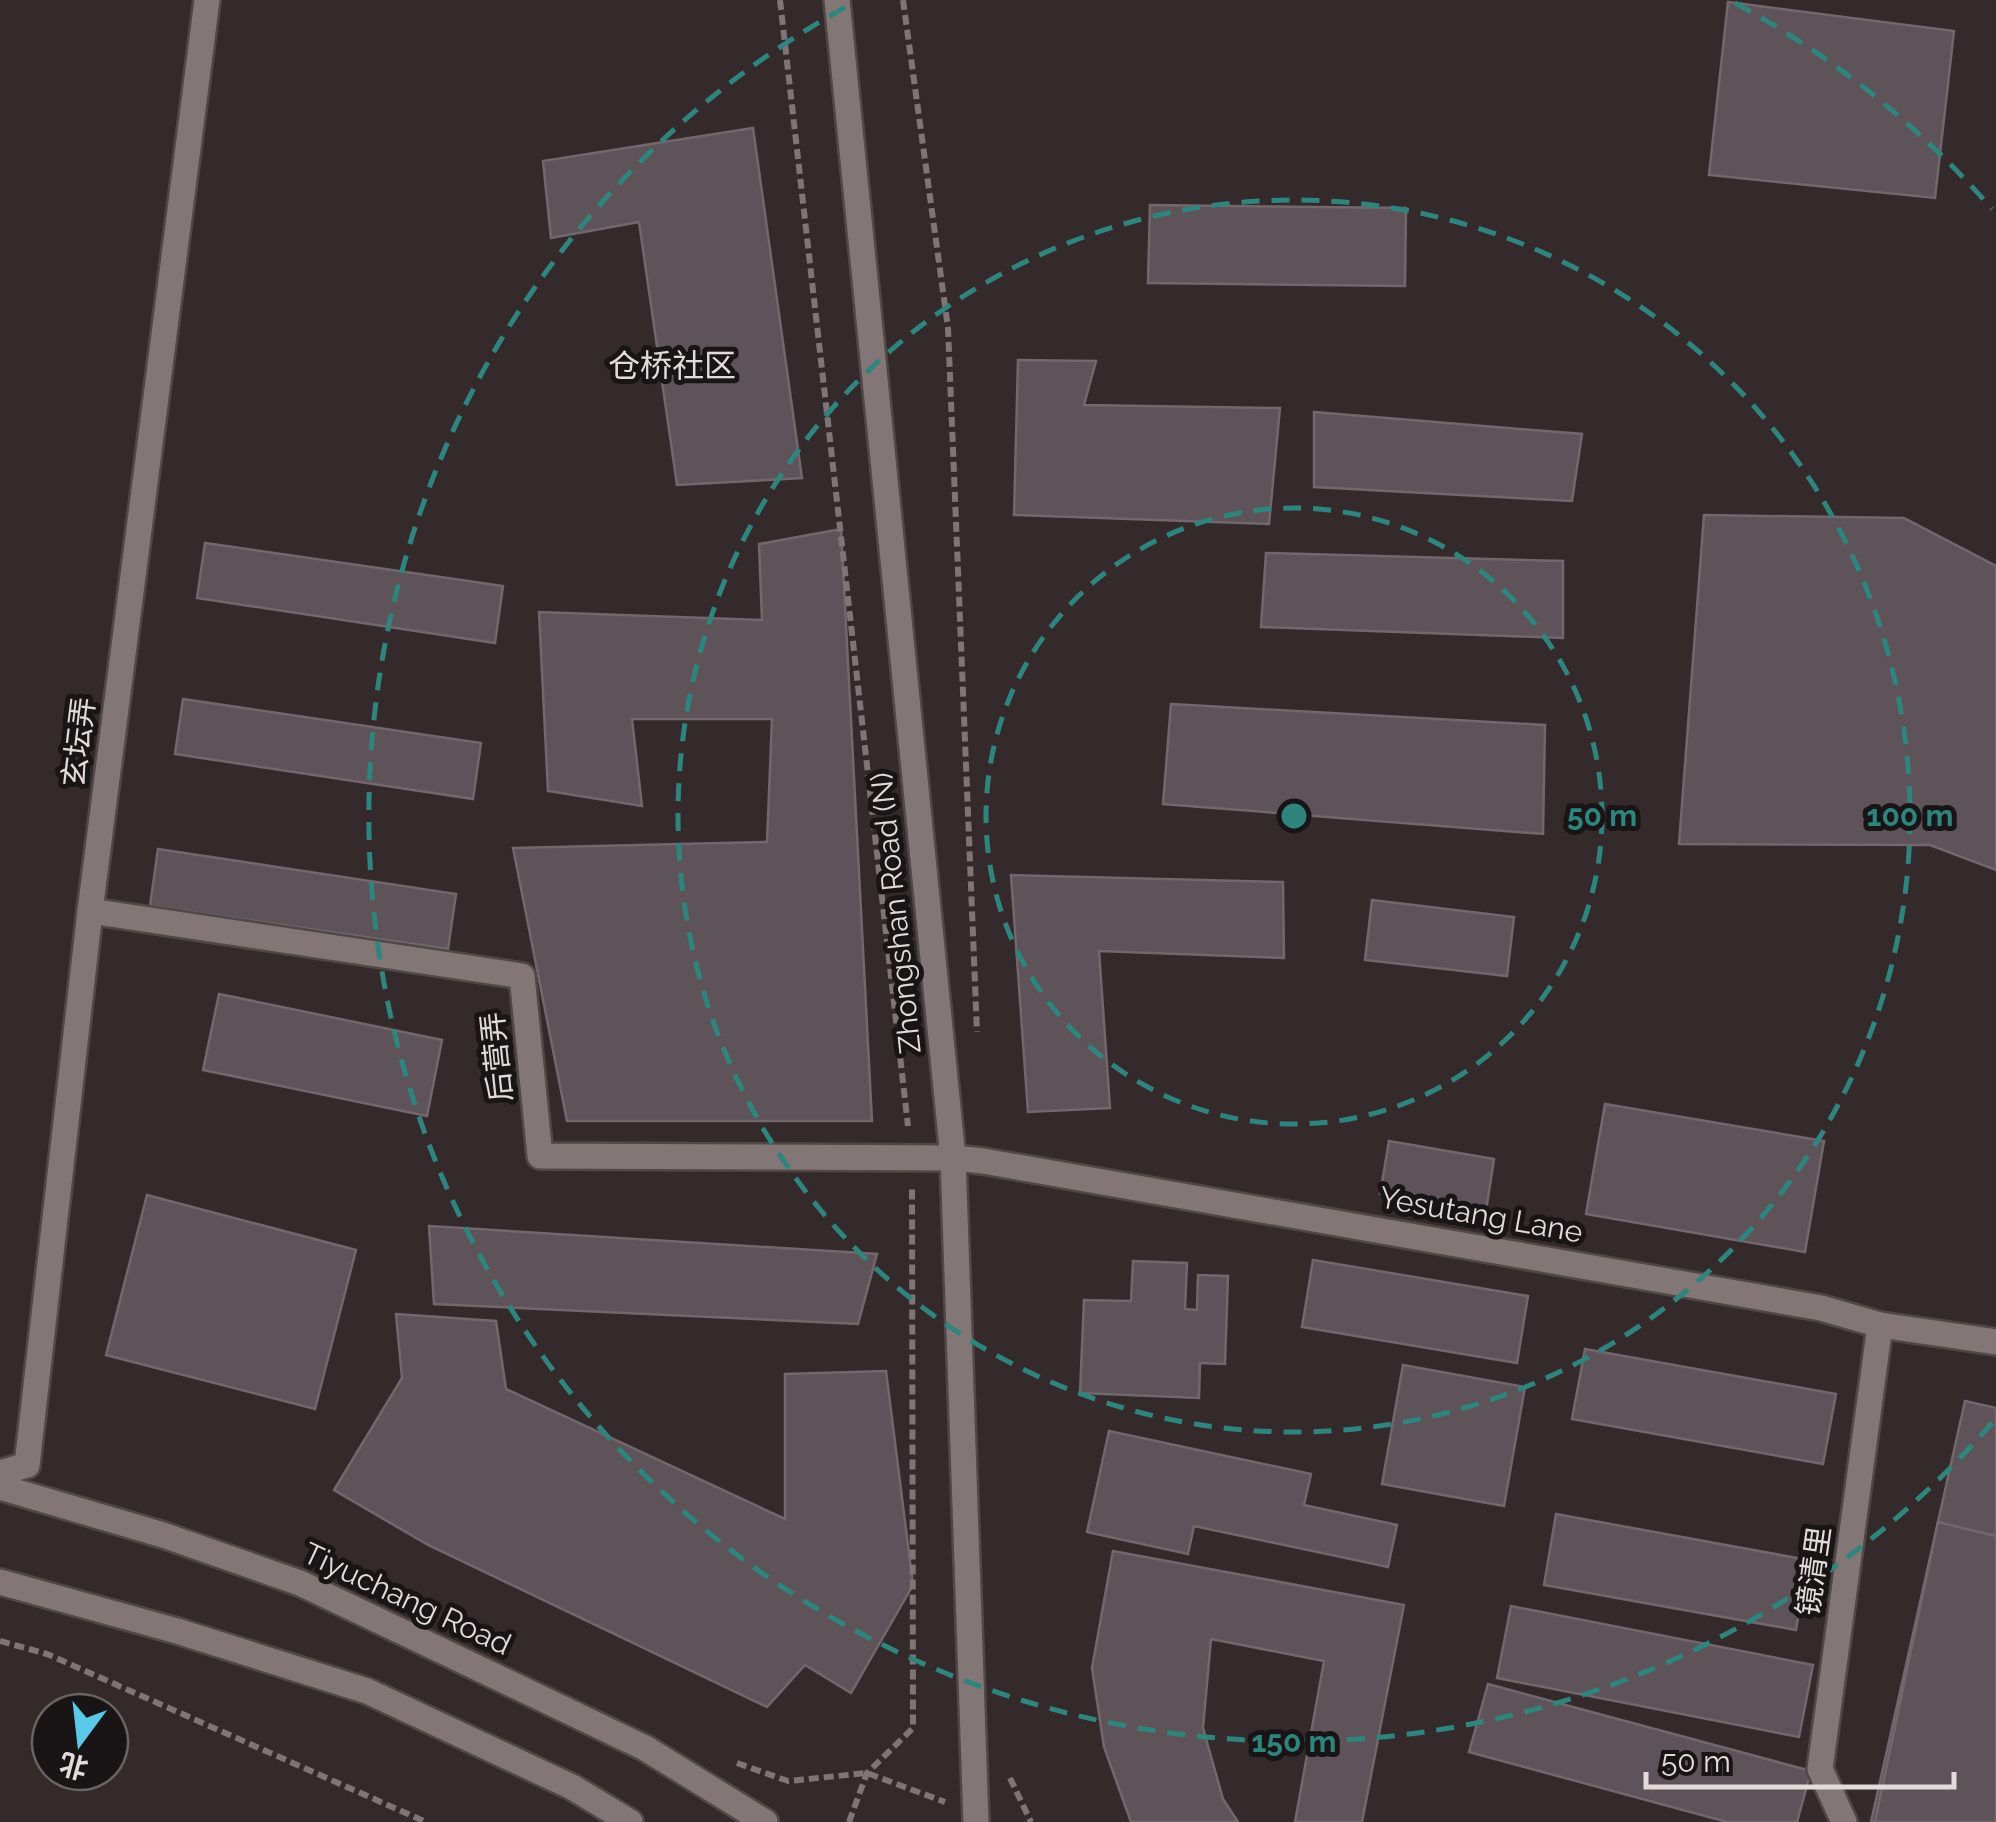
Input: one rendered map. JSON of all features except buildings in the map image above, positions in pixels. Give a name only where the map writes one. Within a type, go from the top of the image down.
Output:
[{"type":"main road","name":"玄坛弄","points":[[0,1473],[26,1465],[90,911],[207,0]]},
{"type":"main road","name":"Zhongshan Road (N)","points":[[837,0],[953,1158],[976,1822]]},
{"type":"main road","name":"后营弄","points":[[90,911],[522,976],[540,1156],[953,1158]]},
{"type":"main road","name":"Yesutang Lane","points":[[953,1158],[1821,1308],[1880,1324],[1996,1342]]},
{"type":"main road","name":"镜清里","points":[[1844,1822],[1820,1769],[1880,1324]]},
{"type":"main road","name":"Tiyuchang Road","points":[[0,1487],[163,1534],[300,1582],[644,1748],[764,1822]]},
{"type":"main road","points":[[0,1582],[177,1631],[367,1691],[572,1787],[630,1822]]},
{"type":"path","points":[[780,0],[912,1160],[913,1728],[868,1774],[849,1822]]},
{"type":"path","points":[[903,0],[948,328],[978,1042]]},
{"type":"path","points":[[0,1641],[47,1654],[426,1822]]},
{"type":"path","points":[[1006,1770],[1031,1822]]},
{"type":"district","name":"仓桥社区","points":[[672,366]]}]
